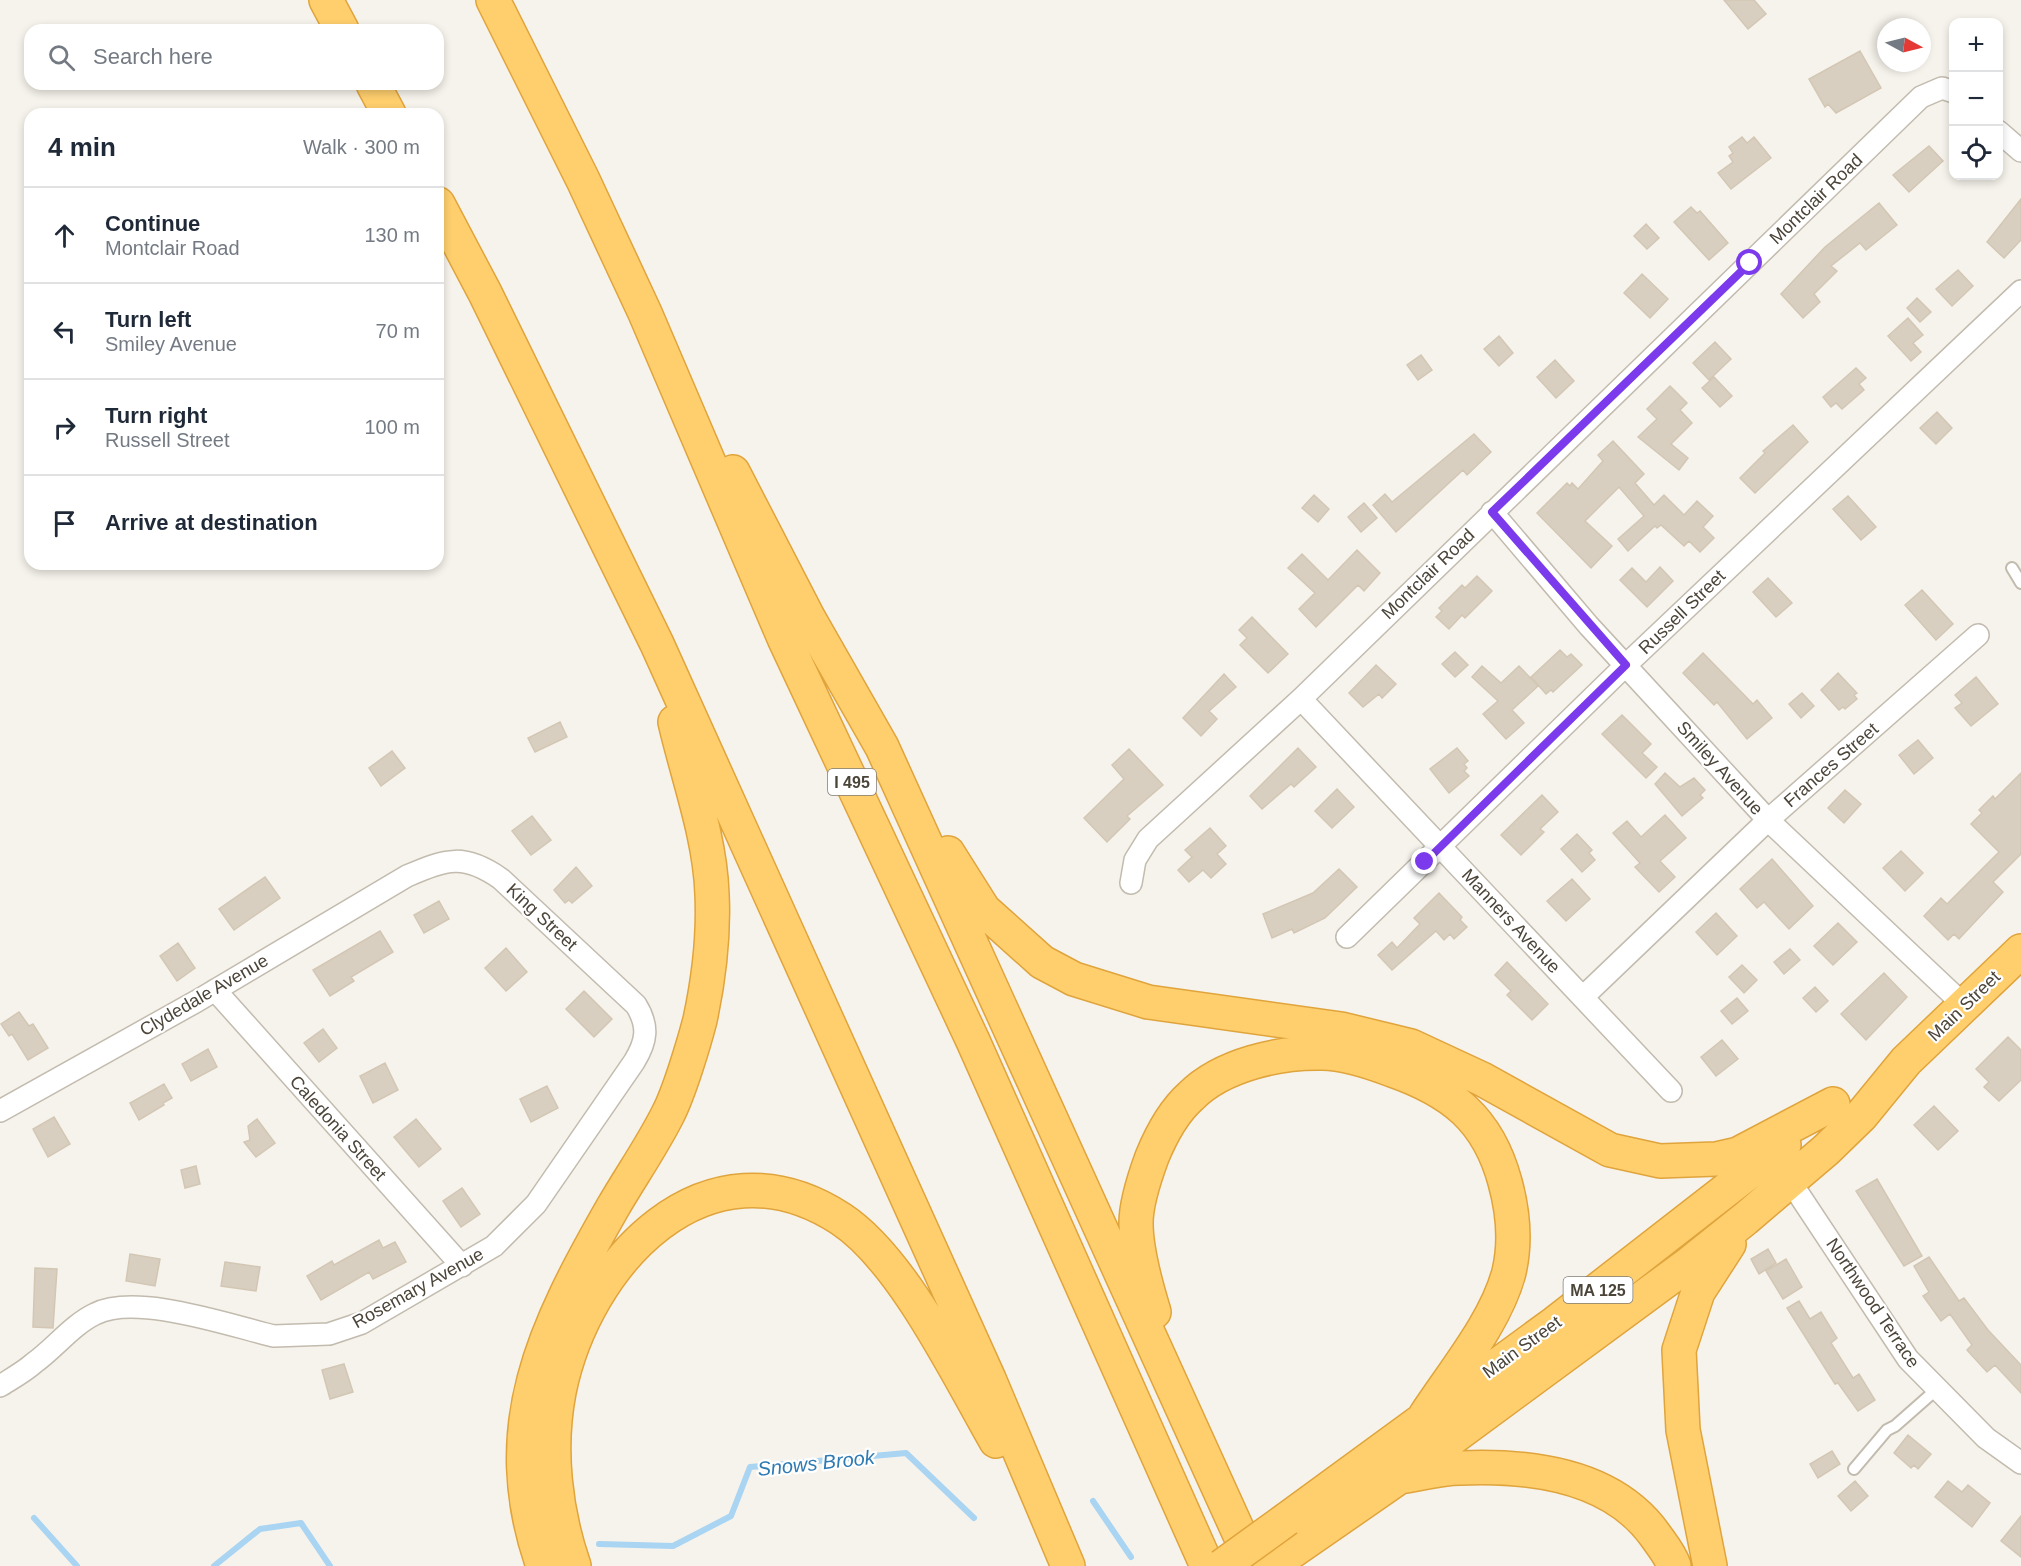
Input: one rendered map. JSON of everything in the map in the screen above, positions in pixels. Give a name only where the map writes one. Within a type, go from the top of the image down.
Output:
[{"type":"highway","points":[[326,0],[339,24]]},
{"type":"highway","name":"I 495","points":[[493,0],[583,180],[645,313],[784,638],[973,1041],[1207,1566]]},
{"type":"highway","points":[[376,90],[386,108]]},
{"type":"highway","points":[[444,215],[485,293],[657,644],[989,1379],[1065,1559]]},
{"type":"highway","points":[[645,313],[766,532],[809,619],[882,747],[984,910],[1042,962],[1074,979],[1148,1002],[1341,1029],[1411,1046],[1482,1079],[1610,1150],[1660,1161],[1716,1159],[1738,1154],[1833,1104]]},
{"type":"highway","points":[[543,1566],[534,1540],[523,1455],[528,1400],[543,1343],[573,1280],[669,1112],[699,1021],[712,951],[712,892],[702,826],[657,644]]},
{"type":"highway","points":[[882,747],[1254,1566]]},
{"type":"highway","name":"Main Street","points":[[1222,1566],[1398,1478],[1690,1263],[1790,1181],[1861,1116],[1906,1061],[2021,951]]},
{"type":"highway","points":[[1194,1430],[1146,1289],[1136,1222],[1146,1173],[1161,1134],[1191,1095],[1223,1074],[1272,1057],[1323,1053],[1370,1062],[1429,1083],[1466,1110],[1497,1154],[1513,1213],[1509,1270],[1497,1306],[1425,1416]]},
{"type":"highway","name":"Main Street","points":[[1271,1566],[1293,1532],[1425,1416],[1555,1323],[1713,1203],[1833,1104],[1906,1061]]},
{"type":"highway","points":[[574,1566],[560,1514],[554,1453],[559,1393],[575,1336],[600,1287],[641,1236],[678,1210],[717,1197],[739,1193],[778,1194],[822,1207],[862,1236],[878,1253],[905,1287],[1065,1559]]},
{"type":"highway","points":[[1710,1566],[1683,1430],[1679,1350],[1698,1292],[1745,1219]]},
{"type":"highway","points":[[1398,1478],[1459,1468],[1501,1468],[1589,1482],[1622,1502],[1647,1524],[1674,1566]]},
{"type":"street","name":"Montclair Road","points":[[1131,883],[1135,860],[1148,839],[1301,699],[1921,97],[1941,88],[1949,91]]},
{"type":"street","points":[[2003,135],[2021,151]]},
{"type":"street","name":"Russell Street","points":[[1347,938],[1626,665],[2021,291]]},
{"type":"street","name":"Smiley Avenue","points":[[1492,512],[1626,665],[1768,820],[1965,1006]]},
{"type":"street","name":"Frances Street","points":[[1583,997],[1768,820],[1978,635]]},
{"type":"street","name":"Manners Avenue","points":[[1301,699],[1671,1091]]},
{"type":"street","name":"King Street","points":[[407,876],[435,864],[456,860],[478,864],[489,870],[629,997],[642,1015],[646,1032]]},
{"type":"street","name":"Clydedale Avenue","points":[[0,1111],[215,990],[407,876]]},
{"type":"street","name":"Caledonia Street","points":[[215,990],[462,1266]]},
{"type":"street","name":"Rosemary Avenue","points":[[0,1386],[34,1364],[82,1322],[112,1307],[131,1305],[150,1308],[274,1336],[313,1336],[362,1323],[462,1266],[504,1238],[536,1204],[634,1062],[643,1048],[646,1032]]},
{"type":"street","name":"Northwood Terrace","points":[[1790,1181],[1908,1359],[1986,1438],[2021,1463]]},
{"type":"lane","points":[[2012,568],[2021,583]]},
{"type":"lane","points":[[1854,1469],[1887,1430],[1895,1426],[1937,1389]]},
{"type":"building","points":[[1724,0],[1754,0],[1766,14],[1748,29]]},
{"type":"building","points":[[1860,51],[1881,88],[1836,113],[1828,104],[1825,107],[1809,79]]},
{"type":"building","points":[[1742,137],[1747,143],[1754,137],[1771,158],[1731,189],[1718,173],[1733,162],[1729,156],[1733,153],[1729,147]]},
{"type":"building","points":[[1929,146],[1943,161],[1909,192],[1893,175]]},
{"type":"building","points":[[2021,199],[2021,240],[2004,258],[1987,242]]},
{"type":"building","points":[[1879,203],[1897,225],[1866,250],[1860,243],[1831,266],[1837,271],[1814,294],[1820,302],[1803,318],[1781,294],[1825,247]]},
{"type":"building","points":[[1691,207],[1697,213],[1700,211],[1728,243],[1709,260],[1674,222]]},
{"type":"building","points":[[1646,224],[1659,238],[1647,249],[1634,236]]},
{"type":"building","points":[[1958,270],[1973,286],[1952,306],[1936,289]]},
{"type":"building","points":[[1642,274],[1668,299],[1650,318],[1624,293]]},
{"type":"building","points":[[1917,298],[1931,312],[1920,322],[1907,308]]},
{"type":"building","points":[[1908,318],[1923,335],[1913,343],[1921,352],[1911,361],[1888,336]]},
{"type":"building","points":[[1499,336],[1513,353],[1499,366],[1484,349]]},
{"type":"building","points":[[1715,342],[1731,359],[1709,380],[1693,363]]},
{"type":"building","points":[[1421,355],[1432,370],[1418,380],[1407,365]]},
{"type":"building","points":[[1555,360],[1574,381],[1556,398],[1537,377]]},
{"type":"building","points":[[1856,368],[1866,378],[1859,384],[1864,390],[1842,409],[1836,403],[1831,407],[1823,397]]},
{"type":"building","points":[[1714,377],[1732,396],[1720,407],[1702,388]]},
{"type":"building","points":[[1670,386],[1687,403],[1680,410],[1692,423],[1671,444],[1688,458],[1679,470],[1638,437],[1657,419],[1647,409]]},
{"type":"building","points":[[1937,412],[1952,428],[1936,444],[1920,428]]},
{"type":"building","points":[[1793,425],[1808,442],[1755,493],[1740,478],[1765,453],[1763,451]]},
{"type":"building","points":[[1474,434],[1491,452],[1467,475],[1463,470],[1396,532],[1373,505],[1385,494],[1392,502]]},
{"type":"building","points":[[1613,441],[1644,474],[1635,483],[1654,505],[1664,495],[1684,515],[1697,501],[1713,516],[1703,527],[1714,538],[1700,552],[1689,541],[1684,546],[1661,525],[1657,528],[1655,526],[1628,551],[1618,539],[1644,516],[1619,487],[1585,521],[1612,546],[1591,568],[1537,513],[1567,483],[1570,486],[1572,483],[1578,489],[1603,461],[1598,455]]},
{"type":"building","points":[[1314,495],[1329,509],[1318,522],[1302,508]]},
{"type":"building","points":[[1848,496],[1876,527],[1861,540],[1833,509]]},
{"type":"building","points":[[1364,503],[1377,518],[1361,532],[1348,517]]},
{"type":"building","points":[[1357,550],[1380,573],[1364,591],[1358,585],[1316,627],[1299,609],[1315,593],[1288,568],[1302,554],[1328,580]]},
{"type":"building","points":[[1660,567],[1673,581],[1647,607],[1620,580],[1632,568],[1646,582]]},
{"type":"building","points":[[1477,576],[1492,591],[1465,618],[1462,615],[1449,629],[1436,617],[1442,611],[1439,608],[1462,585],[1465,588]]},
{"type":"building","points":[[1768,578],[1792,603],[1776,617],[1753,592]]},
{"type":"building","points":[[1922,590],[1953,624],[1936,640],[1905,605]]},
{"type":"building","points":[[1252,617],[1288,654],[1268,673],[1240,645],[1247,638],[1239,630]]},
{"type":"building","points":[[1560,650],[1567,657],[1571,654],[1582,665],[1553,692],[1551,690],[1546,694],[1531,677]]},
{"type":"building","points":[[1455,652],[1468,665],[1455,677],[1442,664]]},
{"type":"building","points":[[1703,653],[1753,704],[1757,700],[1772,718],[1747,739],[1717,702],[1714,705],[1683,673]]},
{"type":"building","points":[[1376,665],[1396,684],[1382,698],[1379,694],[1363,707],[1349,693]]},
{"type":"building","points":[[1482,666],[1501,683],[1519,666],[1538,686],[1512,710],[1524,723],[1506,739],[1483,714],[1498,701],[1472,677]]},
{"type":"building","points":[[1838,673],[1857,693],[1854,695],[1857,699],[1845,709],[1843,707],[1839,710],[1821,690]]},
{"type":"building","points":[[1224,674],[1236,687],[1209,711],[1217,719],[1201,736],[1183,718]]},
{"type":"building","points":[[1976,677],[1998,704],[1971,726],[1955,708],[1962,703],[1955,695]]},
{"type":"building","points":[[1802,693],[1814,706],[1801,718],[1789,704]]},
{"type":"building","points":[[1622,715],[1651,744],[1642,753],[1657,767],[1646,778],[1602,734]]},
{"type":"building","points":[[560,722],[567,737],[535,752],[528,738]]},
{"type":"building","points":[[1918,740],[1933,758],[1914,774],[1899,755]]},
{"type":"building","points":[[1298,748],[1316,767],[1294,787],[1291,784],[1262,809],[1250,796]]},
{"type":"building","points":[[1457,748],[1468,761],[1464,764],[1467,768],[1464,771],[1469,776],[1449,793],[1430,769]]},
{"type":"building","points":[[1129,749],[1163,785],[1127,816],[1130,819],[1107,842],[1084,818],[1124,779],[1112,765]]},
{"type":"building","points":[[392,751],[405,768],[381,786],[369,768]]},
{"type":"building","points":[[1665,773],[1680,787],[1694,778],[1705,790],[1700,795],[1703,798],[1682,816],[1655,784]]},
{"type":"building","points":[[2021,773],[2021,854],[1993,882],[2003,892],[1959,939],[1954,934],[1948,940],[1924,916],[1941,898],[1947,904],[1999,852],[1971,824],[1982,813],[1979,810],[1993,796],[1995,799]]},
{"type":"building","points":[[1337,789],[1354,807],[1332,828],[1315,811]]},
{"type":"building","points":[[1845,790],[1861,804],[1844,823],[1828,808]]},
{"type":"building","points":[[1542,795],[1558,812],[1540,829],[1544,832],[1521,855],[1501,835]]},
{"type":"building","points":[[1665,815],[1686,838],[1660,861],[1675,877],[1659,892],[1635,867],[1640,863],[1613,833],[1627,821],[1641,837]]},
{"type":"building","points":[[532,816],[551,840],[531,855],[512,831]]},
{"type":"building","points":[[1210,828],[1226,846],[1217,854],[1226,864],[1211,878],[1203,870],[1189,882],[1178,870],[1192,857],[1185,850]]},
{"type":"building","points":[[1577,834],[1592,850],[1589,853],[1595,860],[1582,872],[1561,849]]},
{"type":"building","points":[[1901,851],[1923,873],[1905,891],[1883,868]]},
{"type":"building","points":[[1772,859],[1813,906],[1789,929],[1764,902],[1757,908],[1740,889]]},
{"type":"building","points":[[576,867],[592,886],[572,903],[569,900],[565,903],[554,890]]},
{"type":"building","points":[[1339,869],[1357,887],[1325,918],[1294,933],[1292,929],[1272,938],[1263,914],[1313,893]]},
{"type":"building","points":[[265,877],[280,898],[234,930],[219,909]]},
{"type":"building","points":[[1572,879],[1590,899],[1566,921],[1547,901]]},
{"type":"building","points":[[1439,893],[1462,917],[1460,920],[1467,927],[1454,939],[1450,934],[1444,940],[1436,931],[1392,970],[1378,955],[1392,942],[1397,948],[1420,924],[1414,918]]},
{"type":"building","points":[[439,901],[449,919],[424,933],[414,915]]},
{"type":"building","points":[[1716,913],[1737,936],[1717,955],[1696,932]]},
{"type":"building","points":[[1838,923],[1857,942],[1833,965],[1814,946]]},
{"type":"building","points":[[380,931],[393,952],[351,977],[354,981],[330,996],[313,970]]},
{"type":"building","points":[[178,943],[195,968],[177,981],[160,956]]},
{"type":"building","points":[[506,948],[527,972],[506,991],[485,968]]},
{"type":"building","points":[[1790,949],[1800,960],[1784,974],[1774,962]]},
{"type":"building","points":[[1507,962],[1548,1004],[1532,1020],[1507,995],[1511,991],[1495,975]]},
{"type":"building","points":[[1742,965],[1757,980],[1744,993],[1729,977]]},
{"type":"building","points":[[1884,973],[1907,997],[1866,1040],[1841,1014]]},
{"type":"building","points":[[1815,987],[1828,1001],[1816,1012],[1803,998]]},
{"type":"building","points":[[584,991],[612,1019],[594,1037],[566,1009]]},
{"type":"building","points":[[1737,998],[1748,1011],[1732,1024],[1721,1011]]},
{"type":"building","points":[[19,1012],[29,1026],[33,1024],[48,1048],[28,1060],[12,1034],[9,1036],[1,1024]]},
{"type":"building","points":[[323,1029],[337,1048],[319,1062],[304,1043]]},
{"type":"building","points":[[2008,1037],[2021,1050],[2021,1080],[1999,1101],[1984,1087],[1989,1082],[1976,1069]]},
{"type":"building","points":[[1722,1040],[1738,1059],[1716,1076],[1701,1057]]},
{"type":"building","points":[[208,1049],[217,1067],[191,1081],[182,1064]]},
{"type":"building","points":[[385,1063],[398,1090],[373,1103],[360,1076]]},
{"type":"building","points":[[164,1084],[172,1098],[139,1120],[130,1103]]},
{"type":"building","points":[[547,1086],[558,1108],[531,1122],[520,1099]]},
{"type":"building","points":[[1934,1106],[1958,1131],[1938,1150],[1914,1125]]},
{"type":"building","points":[[54,1117],[70,1144],[48,1157],[33,1129]]},
{"type":"building","points":[[257,1119],[275,1143],[256,1157],[244,1142],[250,1140],[248,1126]]},
{"type":"building","points":[[416,1119],[441,1149],[419,1167],[394,1137]]},
{"type":"building","points":[[196,1166],[200,1184],[185,1188],[181,1170]]},
{"type":"building","points":[[1877,1179],[1922,1256],[1904,1266],[1856,1191]]},
{"type":"building","points":[[462,1188],[480,1214],[461,1227],[443,1201]]},
{"type":"building","points":[[379,1240],[383,1248],[395,1242],[406,1262],[373,1279],[369,1272],[321,1300],[307,1276],[332,1261],[334,1265]]},
{"type":"building","points":[[1768,1249],[1776,1263],[1759,1274],[1751,1259]]},
{"type":"building","points":[[130,1254],[160,1259],[155,1286],[126,1281]]},
{"type":"building","points":[[1929,1257],[1959,1301],[1964,1298],[1988,1330],[2021,1365],[2021,1393],[1995,1365],[1987,1372],[1967,1350],[1972,1345],[1950,1314],[1941,1321],[1923,1296],[1929,1292],[1914,1266]]},
{"type":"building","points":[[1786,1259],[1802,1287],[1783,1299],[1766,1271]]},
{"type":"building","points":[[225,1262],[260,1267],[256,1291],[221,1286]]},
{"type":"building","points":[[35,1268],[57,1269],[53,1328],[33,1327]]},
{"type":"building","points":[[1799,1301],[1810,1319],[1821,1312],[1837,1338],[1831,1343],[1853,1378],[1859,1374],[1875,1400],[1858,1411],[1838,1383],[1835,1384],[1787,1308]]},
{"type":"building","points":[[344,1364],[353,1392],[330,1399],[322,1370]]},
{"type":"building","points":[[1908,1435],[1931,1454],[1918,1469],[1914,1465],[1911,1468],[1894,1453]]},
{"type":"building","points":[[1832,1451],[1840,1464],[1818,1478],[1810,1464]]},
{"type":"building","points":[[1855,1481],[1868,1496],[1851,1511],[1838,1496]]},
{"type":"building","points":[[1948,1481],[1962,1492],[1968,1485],[1990,1503],[1972,1527],[1935,1497]]},
{"type":"building","points":[[2021,1516],[2021,1557],[2001,1541]]},
{"type":"waterway","name":"Snows Brook","points":[[599,1544],[673,1546],[731,1516],[750,1467],[906,1453],[974,1518]]},
{"type":"waterway","name":"Snows Brook","points":[[1093,1501],[1131,1557]]},
{"type":"waterway","name":"Snows Brook","points":[[34,1518],[77,1566]]},
{"type":"waterway","name":"Snows Brook","points":[[214,1566],[260,1529],[301,1523],[330,1566]]},
{"type":"route","points":[[1425,862],[1626,665],[1589,626],[1492,512],[1750,263]]}]
